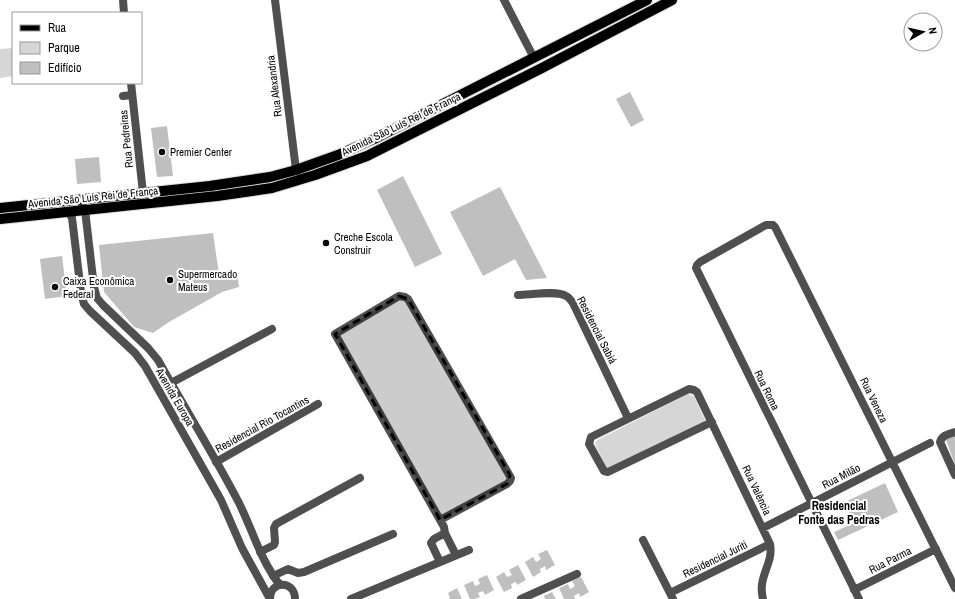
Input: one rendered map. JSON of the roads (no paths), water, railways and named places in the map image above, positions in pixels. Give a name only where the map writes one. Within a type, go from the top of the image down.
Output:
[{"type":"main road","name":"Avenida São Luís Rei de França","points":[[0,208],[241,182],[270,177],[296,170],[338,156],[374,139],[647,0]]},
{"type":"main road","name":"Avenida São Luís Rei de França","points":[[0,219],[202,198],[265,189],[298,181],[367,156],[672,0]]},
{"type":"street","points":[[123,0],[124,12]]},
{"type":"street","name":"Rua Alexandria","points":[[275,0],[296,170]]},
{"type":"street","points":[[504,0],[534,58]]},
{"type":"street","name":"Rua Pedreiras","points":[[131,84],[143,193]]},
{"type":"street","points":[[123,96],[132,95]]},
{"type":"street","points":[[79,199],[85,210]]},
{"type":"street","name":"Avenida Europa","points":[[85,210],[95,290],[100,302],[153,354],[216,462],[240,506],[260,552],[273,576],[280,585]]},
{"type":"street","name":"Avenida Europa","points":[[68,212],[72,218],[83,300],[90,311],[135,353],[145,366],[221,500],[242,548],[270,599]]},
{"type":"street","name":"Rua Roma","points":[[770,225],[766,225],[700,262],[696,268],[859,599]]},
{"type":"street","name":"Rua Veneza","points":[[770,225],[775,227],[955,588]]},
{"type":"street","name":"Residencial Sabiá","points":[[518,295],[561,294],[567,296],[573,303],[628,418]]},
{"type":"street","points":[[440,520],[507,484],[511,478],[408,299],[405,296],[399,296],[335,334],[440,520],[444,527],[445,533],[456,555]]},
{"type":"street","points":[[107,327],[116,317]]},
{"type":"street","points":[[171,383],[272,329]]},
{"type":"street","name":"Rua Valência","points":[[628,418],[689,389],[694,390],[699,395],[770,544],[771,556],[762,581],[761,590],[763,599]]},
{"type":"street","name":"Residencial Rio Tocantins","points":[[216,462],[318,404]]},
{"type":"street","points":[[628,418],[589,440],[589,444],[604,471],[608,472],[712,422]]},
{"type":"street","points":[[955,432],[943,436],[940,442],[955,475]]},
{"type":"street","name":"Rua Milão","points":[[763,528],[930,443]]},
{"type":"street","points":[[260,552],[274,545],[276,542],[274,528],[276,524],[360,478]]},
{"type":"street","points":[[440,562],[431,543],[434,539],[445,533]]},
{"type":"street","points":[[273,576],[288,569],[304,572],[393,534]]},
{"type":"street","points":[[643,540],[671,596]]},
{"type":"street","name":"Residencial Juriti","points":[[671,596],[770,544]]},
{"type":"street","name":"Rua Parma","points":[[854,590],[936,549]]},
{"type":"street","points":[[351,599],[469,550]]},
{"type":"street","points":[[520,599],[577,574]]},
{"type":"street","name":"Avenida Europa","points":[[270,599],[273,589],[280,585],[288,586],[292,589],[295,599]]},
{"type":"place","name":"Premier Center","points":[[162,152]]},
{"type":"place","name":"Creche Escola Construir","points":[[326,243]]},
{"type":"place","name":"Supermercado Mateus","points":[[170,280]]},
{"type":"place","name":"Caixa Econômica Federal","points":[[55,287]]},
{"type":"district","name":"Residencial Fonte das Pedras","points":[[839,513]]}]
